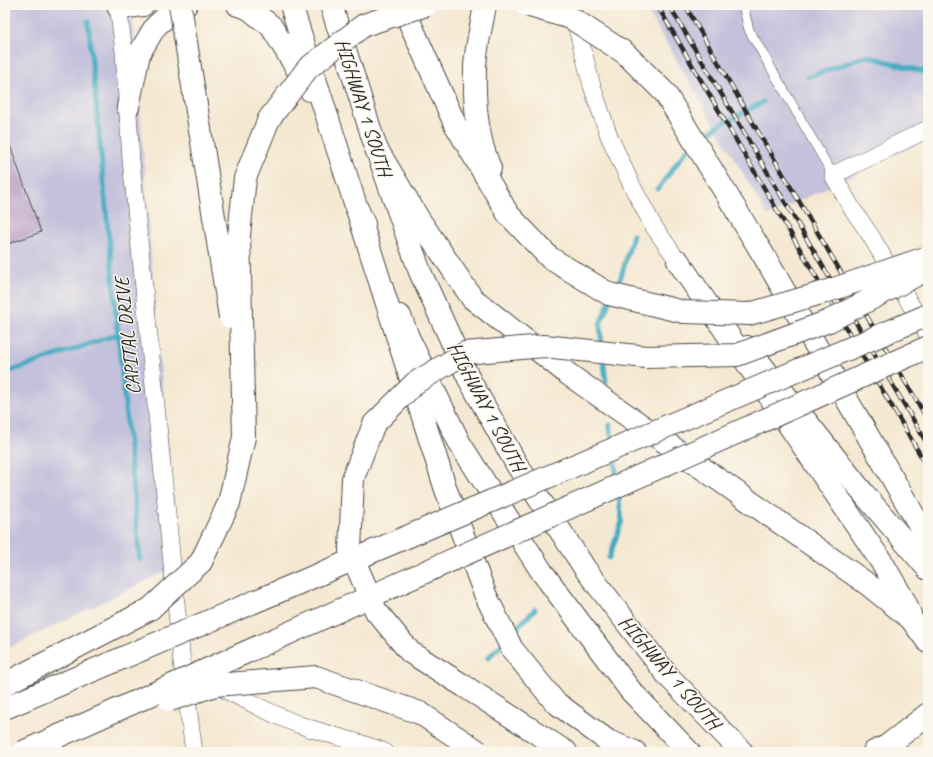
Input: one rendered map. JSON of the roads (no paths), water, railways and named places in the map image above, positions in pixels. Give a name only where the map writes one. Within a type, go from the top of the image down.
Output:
[{"type":"highway","points":[[119,6],[143,5]]},
{"type":"highway","points":[[180,5],[222,270],[244,394]]},
{"type":"highway","points":[[128,107],[139,54],[155,27],[168,15],[186,5]]},
{"type":"highway","points":[[238,5],[248,8],[271,26],[328,118]]},
{"type":"highway","name":"HIGHWAY 1 SOUTH","points":[[291,5],[356,206],[408,337],[460,444],[552,584],[630,690],[689,752]]},
{"type":"highway","name":"HIGHWAY 1 SOUTH","points":[[332,5],[376,148],[420,272],[469,379],[517,466],[586,570],[663,670],[742,752]]},
{"type":"highway","points":[[402,5],[455,124],[508,214],[550,258],[609,294],[684,312],[749,314],[825,292],[928,257]]},
{"type":"highway","points":[[5,684],[150,609],[201,562],[229,503],[244,437],[239,236],[245,178],[268,119],[308,68],[364,25],[426,5]]},
{"type":"highway","points":[[485,5],[475,67],[476,111],[485,158],[508,214]]},
{"type":"highway","points":[[526,5],[571,18],[625,53],[665,93],[767,262],[928,540]]},
{"type":"highway","points":[[376,148],[418,218],[472,298],[568,374],[866,583],[911,619],[928,642]]},
{"type":"highway","points":[[356,206],[446,490],[485,594],[512,649],[555,702],[608,741],[635,752]]},
{"type":"highway","points":[[678,261],[883,564],[906,602],[911,619]]},
{"type":"highway","points":[[678,261],[864,494],[928,569]]},
{"type":"highway","points":[[566,752],[410,652],[376,611],[350,552],[353,478],[374,424],[415,383],[465,352],[544,346],[646,357],[738,356],[829,321],[928,269]]},
{"type":"highway","points":[[5,708],[928,315]]},
{"type":"highway","points":[[23,752],[928,347]]},
{"type":"highway","points":[[23,752],[140,709],[215,685],[316,678],[420,713],[480,752]]},
{"type":"highway","points":[[874,752],[888,746],[928,714]]},
{"type":"street","points":[[571,5],[592,86],[609,136],[632,186],[654,227],[678,261]]},
{"type":"street","name":"CAPITAL DRIVE","points":[[119,6],[124,52],[131,160],[182,662],[194,752]]},
{"type":"street","points":[[928,129],[833,175],[851,207],[871,236],[928,335]]},
{"type":"street","points":[[182,662],[210,681],[256,706],[300,725],[385,752]]},
{"type":"lane","points":[[743,5],[749,30],[833,175]]},
{"type":"waterway","points":[[88,21],[140,560]]},
{"type":"waterway","points":[[808,77],[867,56],[928,73]]},
{"type":"waterway","points":[[700,140],[718,126],[763,102]]},
{"type":"waterway","points":[[658,189],[686,151],[692,146]]},
{"type":"waterway","points":[[615,289],[621,277],[633,235]]},
{"type":"waterway","points":[[602,348],[600,324],[610,300]]},
{"type":"waterway","points":[[5,373],[118,334]]},
{"type":"waterway","points":[[603,358],[606,381]]},
{"type":"waterway","points":[[610,425],[612,444]]},
{"type":"waterway","points":[[614,454],[617,480]]},
{"type":"waterway","points":[[609,558],[622,521],[618,492]]},
{"type":"waterway","points":[[511,634],[535,609]]},
{"type":"waterway","points":[[488,658],[503,643]]},
{"type":"railway","points":[[657,5],[928,468]]},
{"type":"railway","points":[[669,5],[928,445]]},
{"type":"railway","points":[[685,5],[928,420]]},
{"type":"railway","points":[[911,5],[928,7]]}]
